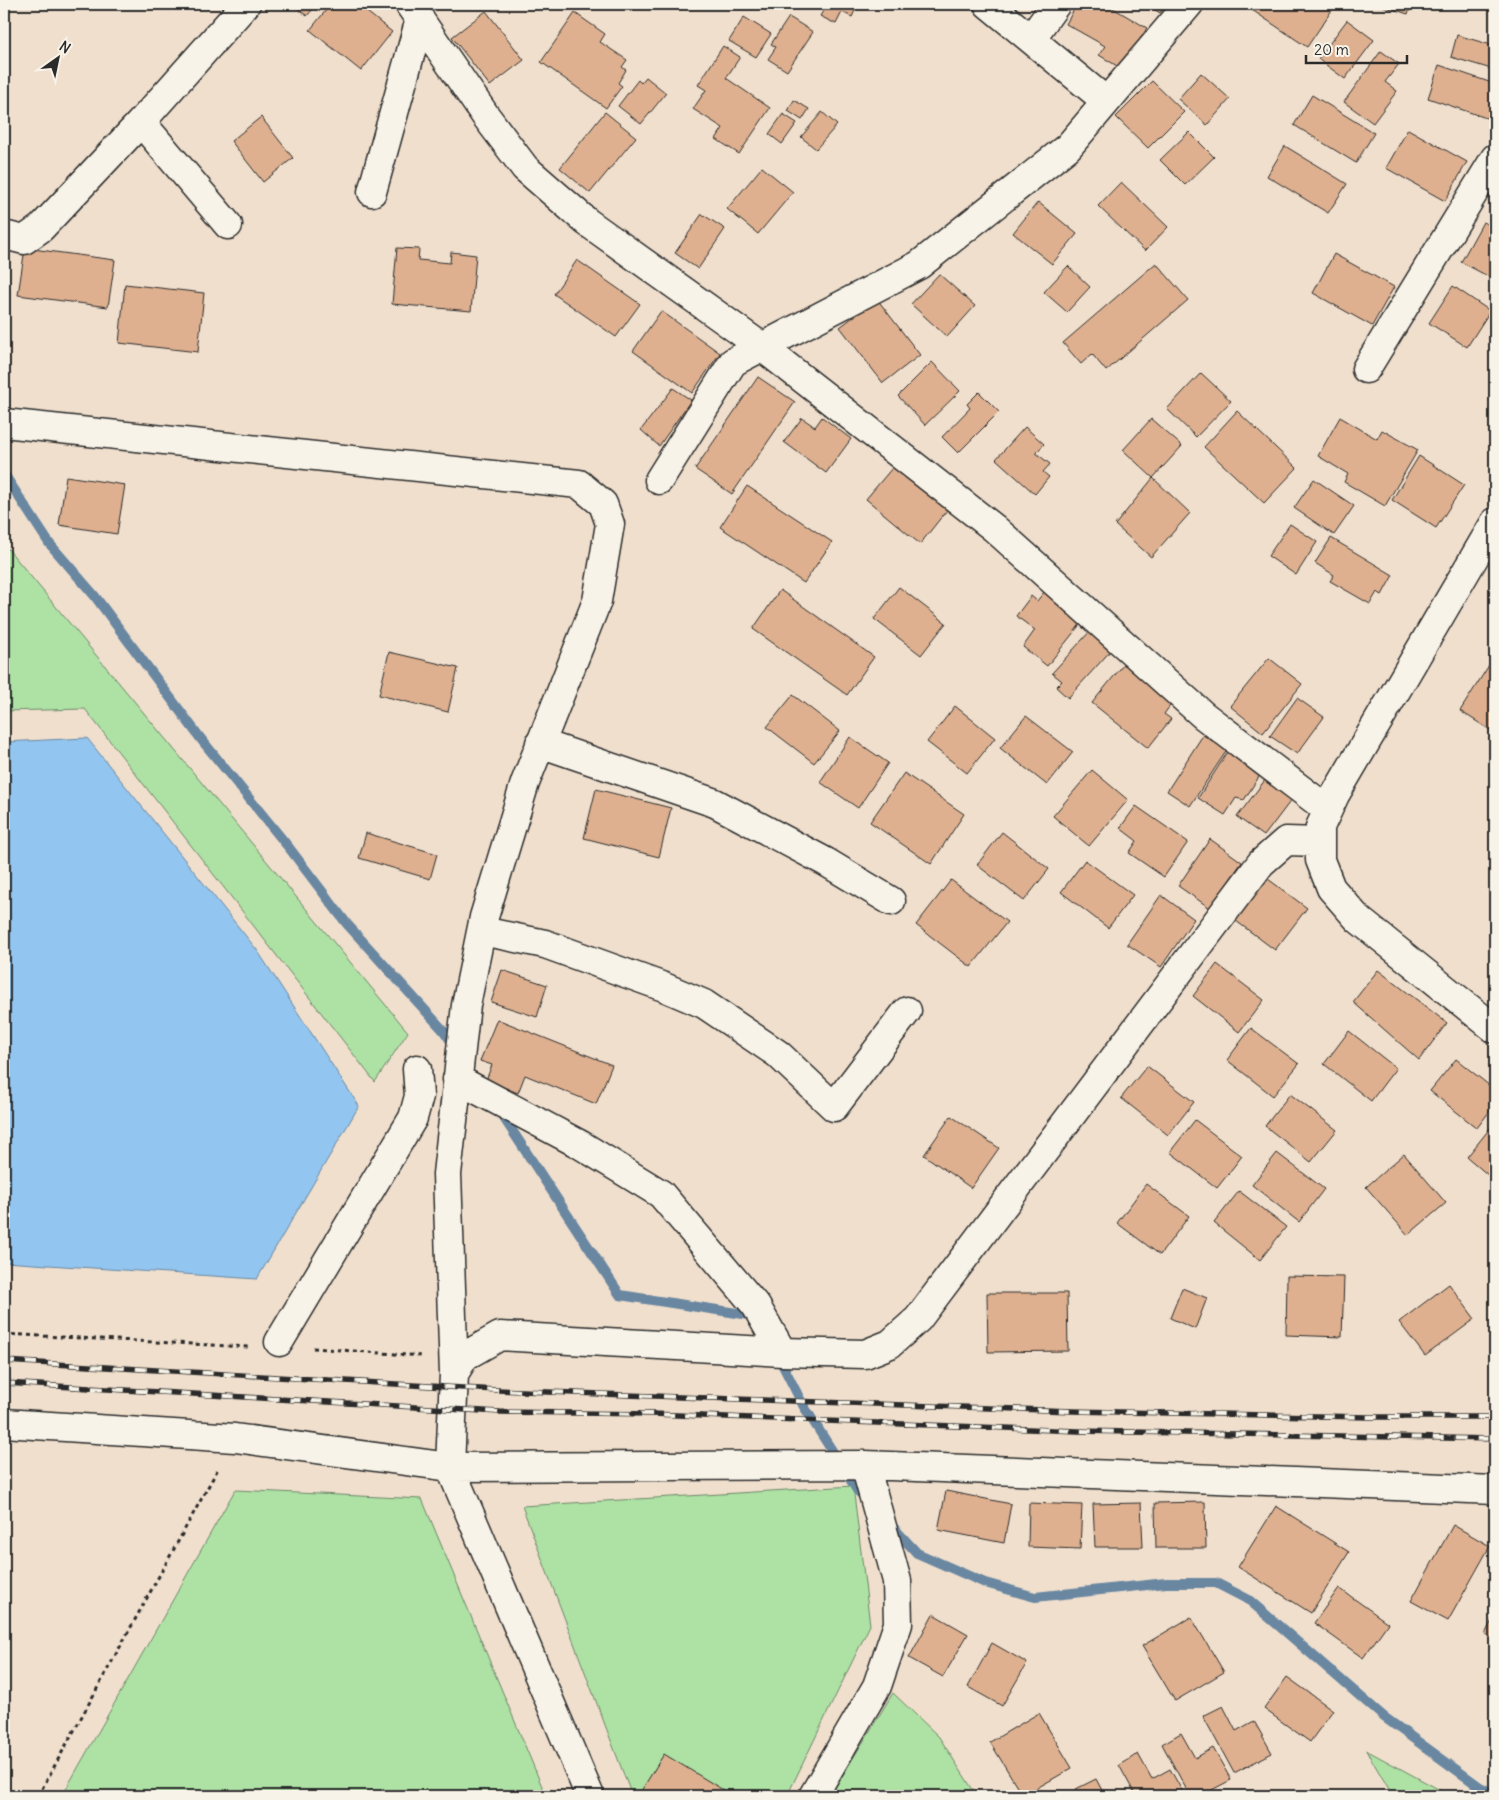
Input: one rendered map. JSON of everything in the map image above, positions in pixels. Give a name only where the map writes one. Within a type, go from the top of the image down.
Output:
[{"type":"street","points":[[4,235],[24,240],[40,228],[141,122],[246,4]]},
{"type":"street","points":[[988,4],[1106,102]]},
{"type":"street","points":[[1031,39],[1056,4]]},
{"type":"street","points":[[659,480],[734,362],[919,265],[1068,147],[1189,4]]},
{"type":"street","points":[[372,192],[414,11]]},
{"type":"street","points":[[414,11],[485,116],[525,168],[587,222],[762,346],[994,528],[1203,714],[1328,810]]},
{"type":"street","points":[[141,122],[228,226]]},
{"type":"street","points":[[1366,369],[1495,158]]},
{"type":"street","points":[[4,423],[579,484],[603,504],[610,524],[597,601],[525,783],[484,917],[466,1005],[447,1174],[458,1368],[450,1466],[590,1796]]},
{"type":"street","points":[[1495,522],[1335,795],[1320,827],[1320,860],[1331,888],[1358,919],[1495,1029]]},
{"type":"street","points":[[540,743],[716,803],[826,862],[891,901]]},
{"type":"street","points":[[458,1368],[465,1356],[500,1336],[782,1352],[865,1354],[890,1344],[918,1319],[1261,863],[1286,841],[1320,842]]},
{"type":"street","points":[[482,931],[545,944],[664,987],[704,1004],[778,1054],[834,1107],[908,1011]]},
{"type":"street","points":[[279,1342],[413,1118],[418,1096],[417,1069]]},
{"type":"street","points":[[457,1079],[581,1145],[662,1194],[756,1306],[782,1352]]},
{"type":"street","points":[[4,1423],[235,1438],[450,1466],[865,1465],[1495,1490]]},
{"type":"street","points":[[813,1796],[877,1686],[898,1624],[897,1581],[865,1465]]},
{"type":"path","points":[[4,1334],[252,1347],[279,1342],[321,1349],[435,1357],[458,1368]]},
{"type":"path","points":[[38,1796],[235,1438]]},
{"type":"green space","points":[[4,544],[408,1032],[375,1082],[85,709],[4,711]]},
{"type":"green space","points":[[853,1486],[870,1625],[787,1796],[632,1796],[522,1506]]},
{"type":"green space","points":[[235,1490],[422,1499],[546,1796],[62,1796]]},
{"type":"green space","points":[[893,1693],[939,1737],[977,1796],[830,1796]]},
{"type":"green space","points":[[1366,1750],[1451,1796],[1393,1796]]},
{"type":"water","points":[[87,738],[257,950],[359,1106],[257,1279],[4,1262],[4,742]]},
{"type":"building","points":[[292,4],[317,4],[307,16]]},
{"type":"building","points":[[331,4],[357,4],[392,32],[361,71],[310,30]]},
{"type":"building","points":[[817,4],[858,4],[852,17],[842,12],[836,24],[820,16],[825,8]]},
{"type":"building","points":[[1077,4],[1106,4],[1147,28],[1122,69],[1099,55],[1105,46],[1066,24]]},
{"type":"building","points":[[1146,4],[1166,4],[1160,13]]},
{"type":"building","points":[[1257,4],[1329,4],[1334,7],[1307,47],[1252,10]]},
{"type":"building","points":[[1384,4],[1412,4],[1408,14],[1383,6]]},
{"type":"building","points":[[486,11],[524,60],[490,86],[452,37]]},
{"type":"building","points":[[575,13],[605,34],[600,42],[627,60],[622,67],[626,70],[618,83],[622,86],[606,108],[541,62]]},
{"type":"building","points":[[744,17],[771,34],[756,57],[729,41]]},
{"type":"building","points":[[789,17],[813,32],[787,71],[768,59],[776,47],[771,44]]},
{"type":"building","points":[[1347,20],[1374,40],[1345,79],[1318,59]]},
{"type":"building","points":[[1457,35],[1495,46],[1495,70],[1451,57]]},
{"type":"building","points":[[723,46],[740,57],[726,78],[770,108],[739,154],[716,139],[723,128],[693,109],[706,90],[698,85]]},
{"type":"building","points":[[1381,51],[1399,64],[1385,82],[1397,91],[1373,123],[1344,102]]},
{"type":"building","points":[[1439,65],[1495,84],[1495,121],[1428,98]]},
{"type":"building","points":[[1201,73],[1230,99],[1207,125],[1178,99]]},
{"type":"building","points":[[646,77],[666,93],[641,124],[618,106],[638,80],[641,83]]},
{"type":"building","points":[[1152,81],[1184,112],[1148,148],[1116,117]]},
{"type":"building","points":[[1312,95],[1374,133],[1356,163],[1294,125]]},
{"type":"building","points":[[794,100],[809,109],[802,120],[788,111]]},
{"type":"building","points":[[605,112],[636,137],[590,193],[560,168]]},
{"type":"building","points":[[822,112],[837,125],[816,149],[801,137]]},
{"type":"building","points":[[783,114],[797,123],[782,144],[769,134]]},
{"type":"building","points":[[261,117],[293,158],[263,182],[231,141]]},
{"type":"building","points":[[1408,129],[1467,162],[1445,201],[1386,168]]},
{"type":"building","points":[[1189,132],[1214,157],[1185,185],[1160,160]]},
{"type":"building","points":[[1285,146],[1347,184],[1328,213],[1267,176]]},
{"type":"building","points":[[762,167],[793,192],[758,234],[727,209]]},
{"type":"building","points":[[1121,182],[1168,227],[1145,251],[1098,206]]},
{"type":"building","points":[[1038,202],[1077,234],[1052,264],[1013,233]]},
{"type":"building","points":[[702,214],[725,229],[698,269],[675,253]]},
{"type":"building","points":[[1483,222],[1495,228],[1495,280],[1461,262]]},
{"type":"building","points":[[25,248],[115,260],[108,307],[18,295]]},
{"type":"building","points":[[397,248],[419,249],[418,260],[450,263],[451,252],[476,255],[471,311],[392,304]]},
{"type":"building","points":[[1334,254],[1394,287],[1372,326],[1313,293]]},
{"type":"building","points":[[577,260],[640,304],[616,337],[554,294]]},
{"type":"building","points":[[1156,263],[1188,300],[1106,371],[1092,354],[1081,364],[1063,343]]},
{"type":"building","points":[[1068,266],[1090,287],[1067,312],[1044,292]]},
{"type":"building","points":[[939,274],[975,306],[947,337],[911,304]]},
{"type":"building","points":[[125,284],[204,293],[198,352],[119,343]]},
{"type":"building","points":[[1453,286],[1490,311],[1467,347],[1429,323]]},
{"type":"building","points":[[877,299],[920,355],[883,383],[840,327]]},
{"type":"building","points":[[661,311],[720,353],[692,393],[633,351]]},
{"type":"building","points":[[932,362],[960,391],[925,425],[898,396]]},
{"type":"building","points":[[1201,373],[1231,401],[1196,437],[1167,409]]},
{"type":"building","points":[[758,377],[795,402],[732,494],[695,469]]},
{"type":"building","points":[[673,388],[691,400],[659,446],[641,430]]},
{"type":"building","points":[[979,392],[999,412],[958,453],[942,437],[970,408],[967,404]]},
{"type":"building","points":[[1237,411],[1297,468],[1264,503],[1204,447]]},
{"type":"building","points":[[822,417],[851,439],[826,473],[784,442],[802,418],[815,427]]},
{"type":"building","points":[[1340,417],[1377,439],[1382,430],[1418,450],[1385,506],[1344,482],[1348,474],[1318,456]]},
{"type":"building","points":[[1151,419],[1182,446],[1153,478],[1123,450]]},
{"type":"building","points":[[1025,427],[1044,444],[1036,453],[1050,464],[1043,472],[1049,477],[1035,494],[996,459]]},
{"type":"building","points":[[1419,456],[1464,485],[1436,528],[1392,500]]},
{"type":"building","points":[[898,461],[951,505],[920,544],[866,499]]},
{"type":"building","points":[[66,476],[125,485],[117,534],[59,525]]},
{"type":"building","points":[[1153,478],[1190,513],[1151,557],[1115,525]]},
{"type":"building","points":[[1314,479],[1354,506],[1334,535],[1294,508]]},
{"type":"building","points":[[747,486],[832,542],[804,583],[720,527]]},
{"type":"building","points":[[1290,524],[1317,542],[1296,575],[1268,556]]},
{"type":"building","points":[[1331,538],[1393,575],[1382,595],[1377,592],[1370,604],[1330,581],[1334,575],[1315,563]]},
{"type":"building","points":[[899,587],[946,623],[921,655],[874,619]]},
{"type":"building","points":[[1048,587],[1086,617],[1047,666],[1023,647],[1035,630],[1016,616],[1031,596],[1037,601]]},
{"type":"building","points":[[780,590],[874,657],[847,695],[753,629]]},
{"type":"building","points":[[1093,628],[1114,647],[1068,698],[1056,687],[1062,681],[1052,673]]},
{"type":"building","points":[[389,652],[458,668],[448,712],[379,695]]},
{"type":"building","points":[[1269,658],[1302,684],[1263,733],[1230,706]]},
{"type":"building","points":[[1491,662],[1495,665],[1495,733],[1460,711]]},
{"type":"building","points":[[1124,664],[1172,703],[1164,714],[1171,719],[1148,748],[1092,703]]},
{"type":"building","points":[[793,695],[840,731],[814,763],[767,727]]},
{"type":"building","points":[[1297,698],[1324,717],[1297,754],[1270,736]]},
{"type":"building","points":[[955,706],[995,738],[967,773],[927,742]]},
{"type":"building","points":[[1026,716],[1073,752],[1047,785],[1000,748]]},
{"type":"building","points":[[1203,735],[1227,750],[1190,806],[1167,791]]},
{"type":"building","points":[[850,737],[888,763],[858,808],[820,782]]},
{"type":"building","points":[[1229,750],[1262,772],[1244,800],[1236,798],[1225,815],[1198,798]]},
{"type":"building","points":[[1092,770],[1128,800],[1089,846],[1053,816]]},
{"type":"building","points":[[904,773],[964,814],[931,864],[870,822]]},
{"type":"building","points":[[1265,780],[1292,799],[1264,836],[1237,817]]},
{"type":"building","points":[[596,789],[671,808],[659,857],[584,838]]},
{"type":"building","points":[[1136,806],[1188,842],[1164,877],[1129,853],[1137,841],[1120,828]]},
{"type":"building","points":[[1002,832],[1049,869],[1024,901],[977,865]]},
{"type":"building","points":[[366,833],[437,854],[430,879],[359,858]]},
{"type":"building","points":[[1210,839],[1242,862],[1210,908],[1178,886]]},
{"type":"building","points":[[1085,860],[1133,895],[1108,928],[1061,892]]},
{"type":"building","points":[[1264,876],[1307,908],[1275,950],[1232,918]]},
{"type":"building","points":[[951,880],[1007,922],[971,967],[916,925]]},
{"type":"building","points":[[1161,895],[1194,919],[1161,967],[1127,944]]},
{"type":"building","points":[[1217,964],[1264,1000],[1239,1032],[1193,996]]},
{"type":"building","points":[[502,970],[547,985],[537,1017],[491,1002]]},
{"type":"building","points":[[1378,970],[1447,1023],[1419,1060],[1353,1002]]},
{"type":"building","points":[[497,1019],[612,1065],[596,1104],[525,1075],[518,1093],[486,1080],[492,1065],[480,1061]]},
{"type":"building","points":[[1251,1028],[1299,1064],[1273,1096],[1227,1060]]},
{"type":"building","points":[[1349,1031],[1396,1068],[1371,1101],[1324,1064]]},
{"type":"building","points":[[1456,1059],[1495,1090],[1495,1104],[1477,1128],[1430,1091]]},
{"type":"building","points":[[1147,1066],[1194,1102],[1168,1135],[1121,1098]]},
{"type":"building","points":[[1290,1094],[1337,1130],[1311,1162],[1265,1126]]},
{"type":"building","points":[[951,1116],[999,1148],[971,1188],[924,1155]]},
{"type":"building","points":[[1195,1120],[1242,1156],[1217,1188],[1170,1152]]},
{"type":"building","points":[[1495,1122],[1495,1181],[1467,1157]]},
{"type":"building","points":[[1277,1153],[1324,1189],[1299,1222],[1252,1185]]},
{"type":"building","points":[[1404,1154],[1446,1203],[1408,1235],[1366,1187]]},
{"type":"building","points":[[1146,1184],[1189,1216],[1160,1255],[1117,1223]]},
{"type":"building","points":[[1239,1191],[1286,1227],[1260,1260],[1214,1223]]},
{"type":"building","points":[[1287,1276],[1344,1277],[1342,1337],[1286,1335]]},
{"type":"building","points":[[1449,1284],[1475,1319],[1425,1356],[1399,1322]]},
{"type":"building","points":[[1182,1288],[1207,1298],[1195,1329],[1170,1318]]},
{"type":"building","points":[[987,1293],[1067,1293],[1068,1351],[988,1352]]},
{"type":"building","points":[[946,1491],[1011,1504],[1004,1543],[938,1530]]},
{"type":"building","points":[[1205,1502],[1206,1548],[1156,1548],[1155,1503]]},
{"type":"building","points":[[1029,1503],[1082,1505],[1080,1549],[1028,1547]]},
{"type":"building","points":[[1141,1503],[1143,1547],[1095,1547],[1093,1504]]},
{"type":"building","points":[[1276,1506],[1349,1552],[1311,1613],[1238,1567]]},
{"type":"building","points":[[1453,1525],[1490,1546],[1448,1621],[1411,1601]]},
{"type":"building","points":[[1339,1588],[1388,1623],[1363,1658],[1314,1623]]},
{"type":"building","points":[[933,1614],[968,1634],[943,1677],[909,1658]]},
{"type":"building","points":[[1495,1615],[1495,1640],[1485,1634]]},
{"type":"building","points":[[1191,1617],[1224,1672],[1175,1701],[1142,1646]]},
{"type":"building","points":[[992,1643],[1027,1663],[1002,1706],[968,1687]]},
{"type":"building","points":[[1287,1677],[1333,1710],[1310,1742],[1264,1709]]},
{"type":"building","points":[[1223,1706],[1236,1731],[1254,1721],[1272,1753],[1234,1773],[1203,1716]]},
{"type":"building","points":[[1039,1713],[1072,1768],[1023,1796],[990,1742]]},
{"type":"building","points":[[1181,1733],[1195,1758],[1213,1748],[1231,1780],[1200,1796],[1190,1796],[1162,1744]]},
{"type":"building","points":[[664,1754],[733,1796],[638,1796]]},
{"type":"building","points":[[1138,1754],[1152,1779],[1170,1769],[1185,1796],[1136,1796],[1119,1765]]},
{"type":"building","points":[[1096,1779],[1105,1796],[1080,1796],[1076,1789]]},
{"type":"waterway","points":[[4,474],[49,543],[94,595],[201,739],[290,849],[347,924],[444,1031],[455,1047]]},
{"type":"waterway","points":[[498,1109],[620,1295],[756,1316]]},
{"type":"waterway","points":[[777,1354],[803,1405],[857,1490],[866,1499]]},
{"type":"waterway","points":[[890,1524],[917,1553],[985,1583],[1035,1597],[1166,1583],[1216,1583],[1249,1600],[1384,1717],[1480,1787],[1495,1795]]},
{"type":"railway","points":[[4,1361],[497,1390],[680,1397],[1072,1411],[1369,1417],[1495,1417]]},
{"type":"railway","points":[[4,1383],[500,1412],[652,1414],[1078,1431],[1495,1439]]}]
